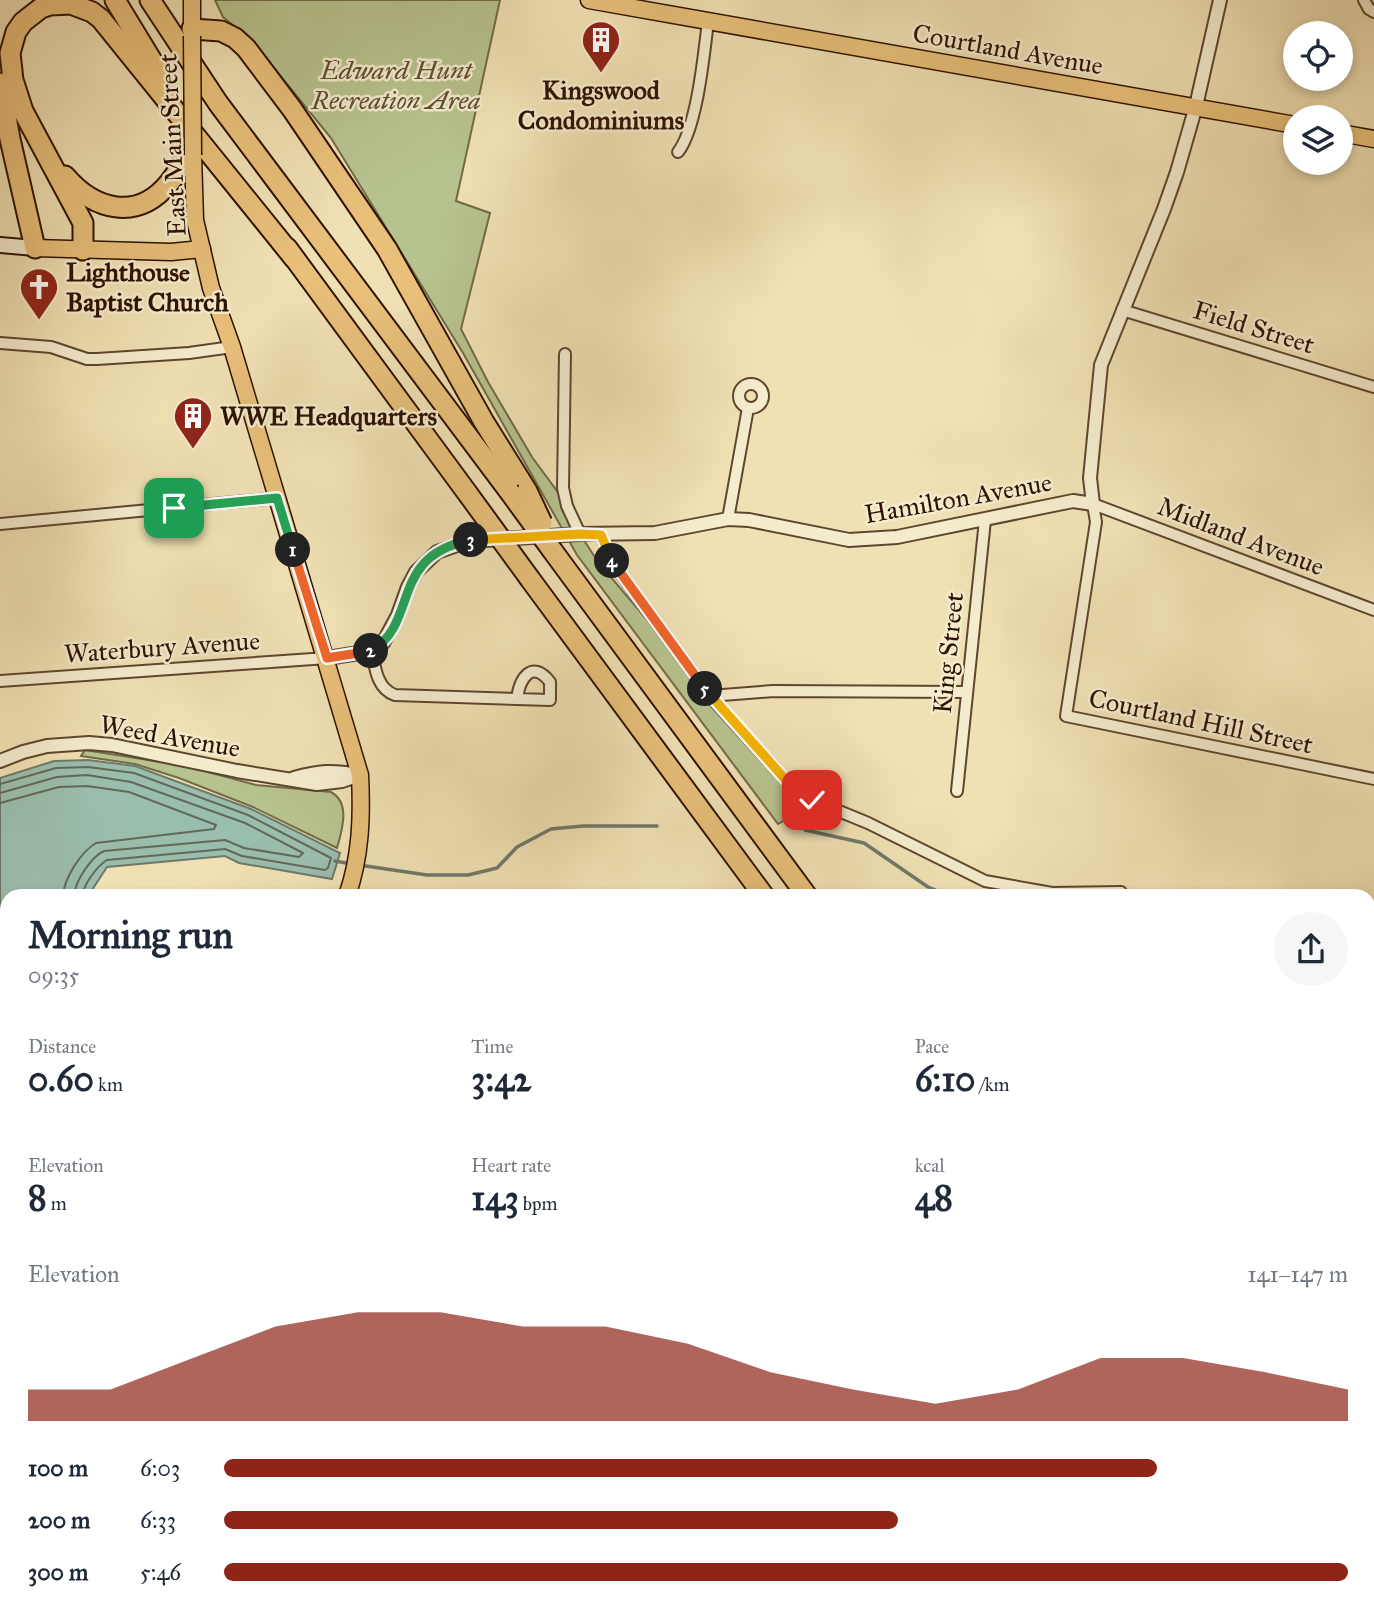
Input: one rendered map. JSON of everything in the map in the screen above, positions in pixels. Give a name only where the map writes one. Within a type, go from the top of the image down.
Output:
[{"type":"highway","points":[[115,0],[167,85],[759,889]]},
{"type":"highway","points":[[150,0],[218,103],[518,491],[558,557],[802,889]]},
{"type":"highway","points":[[83,250],[83,223],[23,111],[11,66],[12,43],[23,22],[32,13],[50,5],[71,4],[92,12],[108,27],[294,258]]},
{"type":"highway","points":[[192,28],[221,31],[235,37],[292,108],[387,249],[498,445],[518,491]]},
{"type":"highway","points":[[0,83],[35,248]]},
{"type":"highway","points":[[39,142],[83,195],[106,206],[125,208],[150,201],[163,190],[193,147]]},
{"type":"main road","name":"East Main Street","points":[[192,0],[195,220],[211,288],[232,347],[327,658],[359,775],[362,806],[359,854],[351,889]]},
{"type":"main road","points":[[192,28],[201,0]]},
{"type":"main road","name":"Courtland Avenue","points":[[589,0],[1283,123]]},
{"type":"main road","points":[[1353,135],[1374,139]]},
{"type":"main road","points":[[0,245],[171,252],[202,249]]},
{"type":"street","name":"Hamilton Avenue","points":[[372,651],[383,643],[390,633],[416,572],[437,552],[470,541],[580,534],[655,533],[728,519],[749,520],[849,540],[897,537],[1073,501],[1093,503],[1090,478],[1099,373],[1105,350],[1164,209],[1196,106],[1220,0]]},
{"type":"street","points":[[1364,0],[1374,12]]},
{"type":"street","points":[[678,152],[685,143],[692,117],[708,21]]},
{"type":"street","name":"Field Street","points":[[1122,310],[1374,387]]},
{"type":"street","points":[[0,343],[51,347],[87,359],[189,353],[232,347]]},
{"type":"street","points":[[565,354],[563,488],[567,506],[580,534]]},
{"type":"street","points":[[728,519],[748,408]]},
{"type":"street","points":[[0,524],[277,498]]},
{"type":"street","name":"Midland Avenue","points":[[1093,503],[1374,610]]},
{"type":"street","name":"Courtland Hill Street","points":[[1093,503],[1096,522],[1066,716],[1374,779]]},
{"type":"street","name":"King Street","points":[[957,791],[985,520]]},
{"type":"street","points":[[601,535],[613,563],[710,696],[785,779],[812,800],[985,881],[1030,889]]},
{"type":"street","points":[[327,658],[372,651],[380,682],[391,694],[517,698]]},
{"type":"street","name":"Waterbury Avenue","points":[[0,681],[327,658]]},
{"type":"street","points":[[710,696],[773,691],[966,692]]},
{"type":"street","name":"Weed Avenue","points":[[0,761],[47,746],[89,743],[112,745],[317,784],[342,781],[359,775]]},
{"type":"green space","name":"Edward Hunt Recreation Area","points":[[215,0],[500,0],[456,201],[490,213],[461,329],[532,457],[557,491],[569,517],[598,562],[703,686],[731,728],[794,794],[810,806],[778,824],[577,555],[463,353],[331,138],[252,41],[223,17]]},
{"type":"green space","points":[[85,750],[186,766],[256,785],[331,792],[341,803],[343,810],[343,825],[337,848],[253,807],[179,778],[135,764],[81,756]]},
{"type":"water","points":[[88,760],[135,766],[251,809],[340,853],[332,879],[239,863],[225,856],[107,867],[93,889],[0,889],[0,778],[54,761]]},
{"type":"waterway","points":[[359,865],[427,875],[468,875],[497,868],[517,847],[551,829],[657,826]]},
{"type":"waterway","points":[[805,830],[864,843],[933,889]]},
{"type":"waterway","points":[[335,861],[352,864]]},
{"type":"place","name":"Kingswood Condominiums","points":[[601,74]]},
{"type":"place","name":"Lighthouse Baptist Church","points":[[39,321]]},
{"type":"place","name":"WWE Headquarters","points":[[193,450]]},
{"type":"route","points":[[174,508],[277,498],[327,658],[372,651],[383,643],[390,633],[416,572],[437,552],[452,545],[470,541],[601,535],[613,563],[710,696],[785,779],[812,800]]}]
